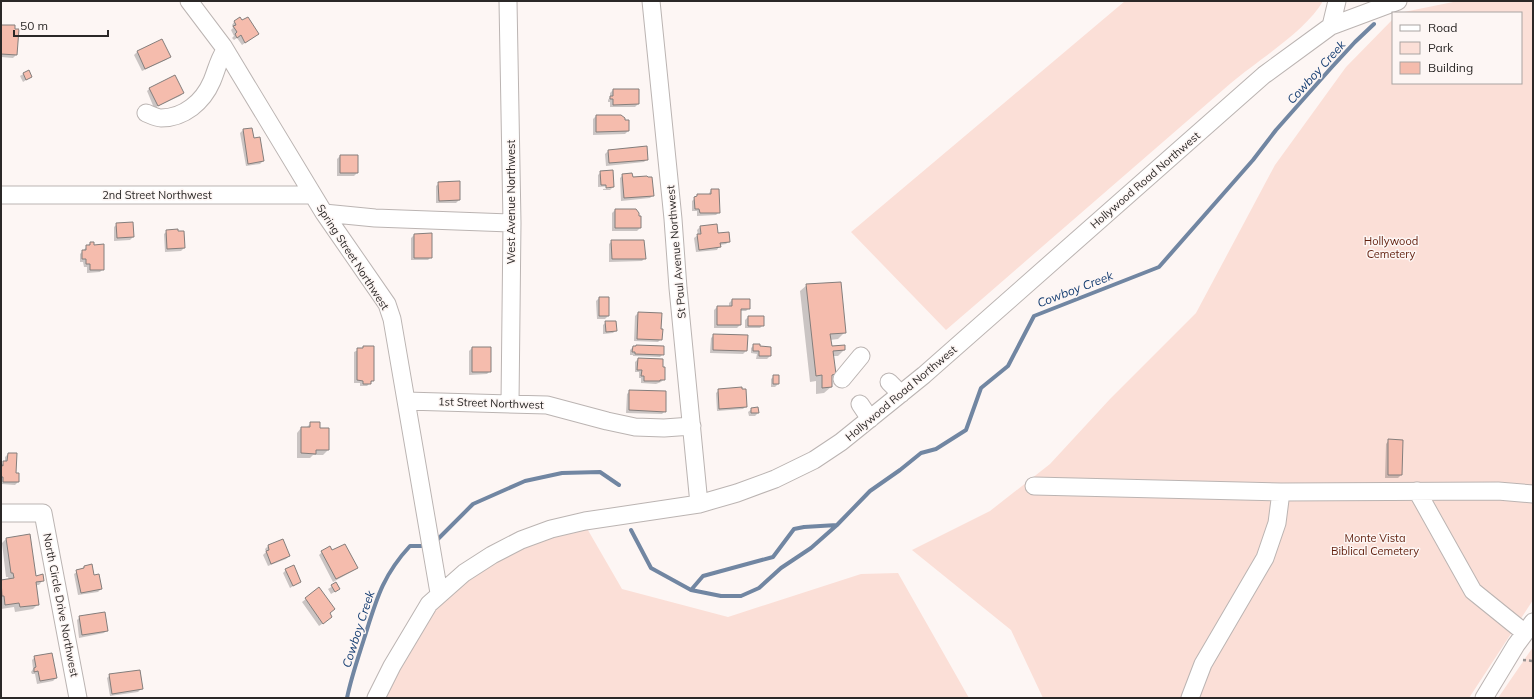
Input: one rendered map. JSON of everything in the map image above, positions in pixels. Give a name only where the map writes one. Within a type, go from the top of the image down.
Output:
[{"type":"street","name":"Spring Street Northwest","points":[[189,1],[225,50],[324,213],[387,304],[392,319],[439,593]]},
{"type":"street","name":"West Avenue Northwest","points":[[508,1],[512,223],[510,404]]},
{"type":"street","name":"St Paul Avenue Northwest","points":[[651,1],[699,504]]},
{"type":"street","points":[[1330,26],[1337,1]]},
{"type":"street","name":"Hollywood Road Northwest","points":[[376,698],[392,666],[429,604],[439,593],[464,572],[521,540],[551,529],[585,522],[699,504],[737,493],[774,479],[814,460],[841,442],[901,394],[1264,75],[1330,26],[1398,1]]},
{"type":"street","points":[[146,113],[160,118],[181,115],[195,107],[211,83],[218,61],[225,50]]},
{"type":"street","name":"2nd Street Northwest","points":[[1,195],[313,195]]},
{"type":"street","points":[[324,213],[375,218],[512,223]]},
{"type":"street","points":[[842,379],[861,356]]},
{"type":"street","points":[[889,382],[901,394]]},
{"type":"street","name":"1st Street Northwest","points":[[406,401],[547,404],[607,422],[636,427],[664,428],[692,426]]},
{"type":"street","points":[[860,404],[870,419]]},
{"type":"street","points":[[1034,486],[1281,492],[1498,490],[1533,494]]},
{"type":"street","points":[[1417,491],[1473,591],[1529,628],[1484,698]]},
{"type":"street","points":[[1190,698],[1203,664],[1265,558],[1276,523],[1281,492]]},
{"type":"street","name":"North Circle Drive Northwest","points":[[1,513],[43,513],[78,698]]},
{"type":"green space","points":[[1125,1],[1323,1],[1315,12],[1294,34],[1231,83],[946,330],[851,232]]},
{"type":"green space","name":"Monte Vista Biblical Cemetery","points":[[1458,1],[1533,1],[1533,600],[1469,698],[1043,698],[1011,630],[912,550],[990,511],[1050,464],[1110,399],[1196,313],[1275,165],[1346,67],[1392,20],[1392,84],[1522,84],[1522,12],[1404,12]]},
{"type":"green space","points":[[585,525],[622,589],[728,617],[861,574],[898,573],[969,698],[369,698],[430,596],[501,553]]},
{"type":"green space","points":[[1533,647],[1533,698],[1498,698]]},
{"type":"building","points":[[240,17],[242,20],[248,17],[259,34],[245,43],[241,35],[237,38],[235,34],[237,32],[233,26],[236,25],[234,21]]},
{"type":"building","points":[[1,25],[15,25],[15,29],[19,29],[17,55],[1,54]]},
{"type":"building","points":[[162,39],[171,57],[145,69],[137,51]]},
{"type":"building","points":[[29,70],[32,77],[26,80],[23,73]]},
{"type":"building","points":[[175,75],[184,93],[158,106],[149,88]]},
{"type":"building","points":[[613,89],[639,89],[639,104],[613,105],[613,99],[610,99],[610,96],[613,96]]},
{"type":"building","points":[[596,115],[621,115],[625,118],[625,120],[629,120],[629,131],[596,132]]},
{"type":"building","points":[[252,128],[254,138],[260,137],[264,161],[248,164],[243,129]]},
{"type":"building","points":[[647,146],[648,160],[609,163],[608,150]]},
{"type":"building","points":[[340,155],[358,155],[358,173],[340,173]]},
{"type":"building","points":[[613,170],[614,187],[606,188],[606,185],[601,185],[600,171]]},
{"type":"building","points":[[632,173],[633,177],[652,177],[654,196],[624,198],[622,174]]},
{"type":"building","points":[[460,181],[460,200],[439,201],[438,182]]},
{"type":"building","points":[[711,189],[719,189],[720,213],[700,213],[699,209],[695,209],[694,197],[697,196],[697,194],[711,194]]},
{"type":"building","points":[[615,209],[636,209],[639,216],[641,216],[641,228],[615,228]]},
{"type":"building","points":[[133,222],[134,237],[117,238],[116,223]]},
{"type":"building","points":[[717,224],[718,233],[729,232],[730,242],[720,243],[721,247],[699,250],[697,234],[701,234],[700,226]]},
{"type":"building","points":[[178,229],[178,231],[184,231],[185,248],[167,249],[166,230]]},
{"type":"building","points":[[432,233],[432,258],[414,258],[414,234]]},
{"type":"building","points":[[611,240],[644,240],[646,259],[612,259]]},
{"type":"building","points":[[90,242],[94,242],[94,245],[104,244],[104,270],[90,270],[90,264],[86,264],[86,259],[82,259],[82,250],[86,250],[86,245],[90,245]]},
{"type":"building","points":[[841,282],[846,333],[830,334],[832,346],[845,345],[845,350],[833,351],[836,374],[832,375],[832,387],[822,388],[822,375],[816,376],[806,284]]},
{"type":"building","points":[[599,297],[609,297],[609,316],[599,316]]},
{"type":"building","points":[[732,299],[750,299],[750,309],[741,309],[741,325],[717,325],[717,306],[732,306]]},
{"type":"building","points":[[638,312],[662,313],[662,340],[637,339]]},
{"type":"building","points":[[748,316],[764,316],[764,326],[748,326]]},
{"type":"building","points":[[605,321],[616,321],[617,331],[606,332]]},
{"type":"building","points":[[713,334],[748,335],[747,351],[713,350]]},
{"type":"building","points":[[753,344],[771,347],[771,356],[759,356],[759,351],[753,351]]},
{"type":"building","points":[[363,346],[374,346],[374,381],[371,381],[371,384],[363,384],[363,381],[357,380],[357,348],[363,348]]},
{"type":"building","points":[[633,346],[664,346],[664,355],[635,354],[635,352],[632,352]]},
{"type":"building","points":[[472,347],[491,347],[491,372],[472,372]]},
{"type":"building","points":[[638,358],[663,359],[663,367],[665,367],[665,380],[644,381],[644,376],[641,376],[642,370],[637,370]]},
{"type":"building","points":[[773,375],[779,375],[779,384],[773,384]]},
{"type":"building","points":[[742,387],[742,389],[746,389],[747,407],[719,409],[718,389]]},
{"type":"building","points":[[629,390],[666,391],[666,412],[629,410]]},
{"type":"building","points":[[758,407],[759,413],[751,413],[751,408]]},
{"type":"building","points":[[310,422],[320,422],[320,428],[329,428],[329,450],[316,450],[316,454],[301,453],[301,427],[310,427]]},
{"type":"building","points":[[1388,439],[1403,440],[1402,475],[1388,475]]},
{"type":"building","points":[[8,453],[17,453],[16,473],[19,473],[19,482],[3,482],[3,477],[1,477],[1,465],[3,466],[3,461],[7,461]]},
{"type":"building","points":[[30,534],[36,576],[43,574],[44,581],[36,582],[39,605],[20,607],[19,603],[5,605],[4,596],[2,596],[1,580],[14,578],[13,573],[11,573],[6,538]]},
{"type":"building","points":[[283,539],[290,556],[271,564],[266,551],[269,550],[268,545]]},
{"type":"building","points":[[345,544],[358,568],[336,579],[321,551],[330,546],[332,550]]},
{"type":"building","points":[[92,564],[94,575],[99,574],[102,589],[81,593],[76,570]]},
{"type":"building","points":[[294,565],[301,582],[293,586],[285,569]]},
{"type":"building","points":[[336,582],[340,589],[335,592],[331,585]]},
{"type":"building","points":[[319,587],[335,609],[330,613],[332,617],[323,624],[305,598]]},
{"type":"building","points":[[105,612],[108,631],[82,635],[79,616]]},
{"type":"building","points":[[52,653],[57,678],[40,681],[38,671],[34,672],[34,668],[36,667],[34,656]]},
{"type":"building","points":[[140,670],[143,689],[112,694],[109,674]]},
{"type":"waterway","name":"Cowboy Creek","points":[[631,530],[651,568],[691,590],[703,576],[773,557],[794,529],[837,525],[870,491],[921,453],[936,449],[966,430],[981,388],[1008,366],[1034,316],[1159,267],[1253,160],[1276,130],[1355,42],[1374,24]]},
{"type":"waterway","name":"Cowboy Creek","points":[[434,541],[438,539],[473,504],[525,481],[562,473],[600,472],[619,485]]},
{"type":"waterway","points":[[691,590],[721,596],[741,596],[759,588],[781,568],[811,548],[837,525]]},
{"type":"waterway","name":"Cowboy Creek","points":[[347,698],[350,683],[372,613],[386,579],[400,557],[410,546],[422,546],[426,544]]},
{"type":"park label","name":"Hollywood Cemetery","points":[[1391,247]]}]
